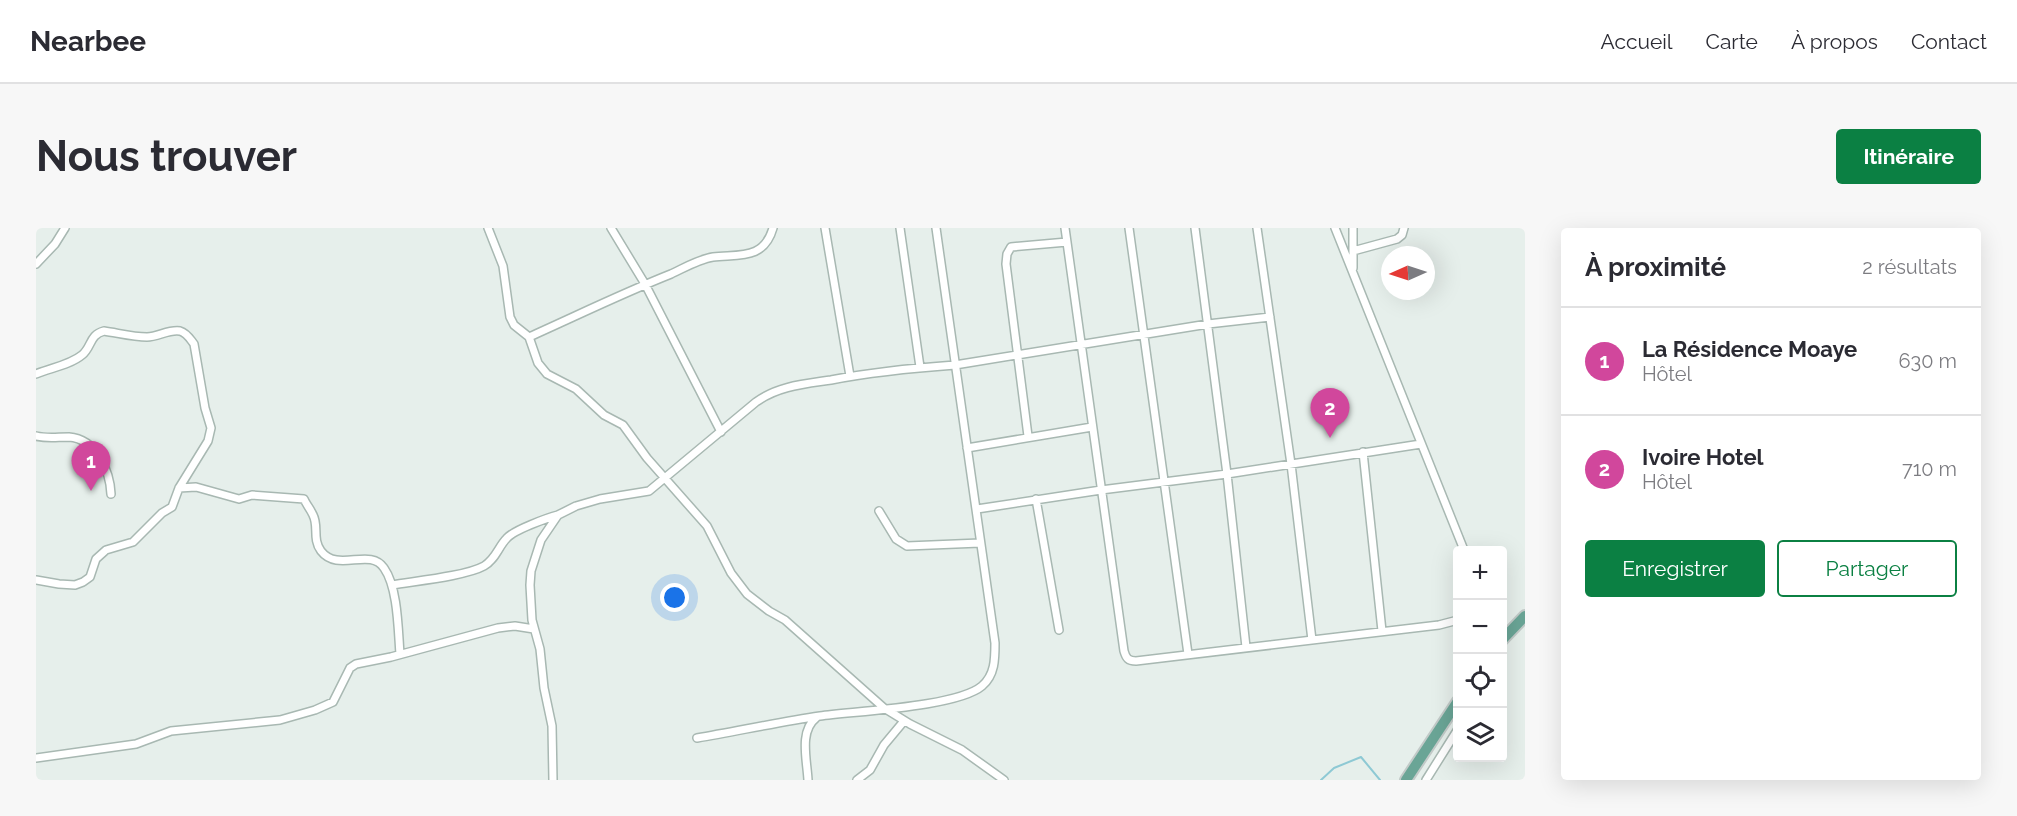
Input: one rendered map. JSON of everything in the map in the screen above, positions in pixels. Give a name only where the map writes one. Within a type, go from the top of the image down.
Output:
[{"type":"main road","points":[[1507,635],[1525,615]]},
{"type":"main road","points":[[1406,780],[1453,708]]},
{"type":"street","points":[[36,264],[48,253],[65,228]]},
{"type":"street","points":[[488,228],[502,266],[510,317],[513,325],[529,337],[538,363],[547,374],[576,389],[604,415],[623,425],[664,479],[707,526],[731,573],[747,594],[785,620],[884,708],[904,721],[962,750],[1004,780]]},
{"type":"street","points":[[611,228],[645,284],[721,432]]},
{"type":"street","points":[[529,337],[645,284],[712,257],[737,257],[750,254],[764,246],[773,228]]},
{"type":"street","points":[[825,228],[850,376]]},
{"type":"street","points":[[900,228],[920,367]]},
{"type":"street","points":[[697,738],[818,716],[929,704],[981,687],[990,676],[994,662],[995,643],[936,228]]},
{"type":"street","points":[[1065,228],[1080,346],[1124,651],[1127,658],[1136,661],[1438,625],[1453,621]]},
{"type":"street","points":[[1129,228],[1188,654]]},
{"type":"street","points":[[1195,228],[1227,474],[1246,647]]},
{"type":"street","points":[[1257,228],[1291,464],[1312,640]]},
{"type":"street","points":[[1335,228],[1462,546]]},
{"type":"street","points":[[1353,228],[1353,274]]},
{"type":"street","points":[[1353,251],[1397,239],[1404,228]]},
{"type":"street","points":[[1029,436],[1006,264],[1007,254],[1011,247],[1020,245],[1067,242]]},
{"type":"street","points":[[36,258],[48,253]]},
{"type":"street","points":[[392,585],[462,573],[482,567],[498,553],[510,535],[543,519],[589,501],[643,493],[664,479],[768,394],[784,388],[850,376],[955,365],[1208,324],[1270,317]]},
{"type":"street","points":[[36,374],[79,357],[85,352],[90,339],[104,331],[145,337],[182,331],[194,344],[205,408],[211,428],[208,441],[179,488],[172,507],[162,513],[133,542],[106,550],[96,559],[90,578],[83,582],[75,585],[36,580]]},
{"type":"street","points":[[967,448],[1092,427]]},
{"type":"street","points":[[36,436],[45,439],[70,437],[88,446],[106,466],[111,494]]},
{"type":"street","points":[[977,509],[1421,444]]},
{"type":"street","points":[[1363,452],[1382,631]]},
{"type":"street","points":[[179,488],[196,487],[239,498],[252,495],[303,499],[314,516],[315,539],[321,551],[329,558],[339,561],[372,559],[385,568],[392,585],[400,654]]},
{"type":"street","points":[[1036,499],[1059,630]]},
{"type":"street","points":[[879,511],[896,539],[907,546],[980,543]]},
{"type":"street","points":[[553,780],[552,726],[544,688],[540,649],[534,629],[530,585],[531,571],[541,540],[558,515]]},
{"type":"street","points":[[36,758],[136,744],[171,731],[280,720],[333,702],[350,668],[356,664],[498,628],[515,626],[534,629]]},
{"type":"street","points":[[808,780],[807,726],[818,716]]},
{"type":"street","points":[[857,780],[870,770],[884,745],[904,721]]},
{"type":"street","points":[[1426,780],[1453,737]]},
{"type":"waterway","points":[[1321,780],[1334,768],[1361,757],[1380,780]]},
{"type":"place","name":"Ivoire Hotel","points":[[1330,438]]},
{"type":"place","name":"La Résidence Moaye","points":[[91,491]]}]
